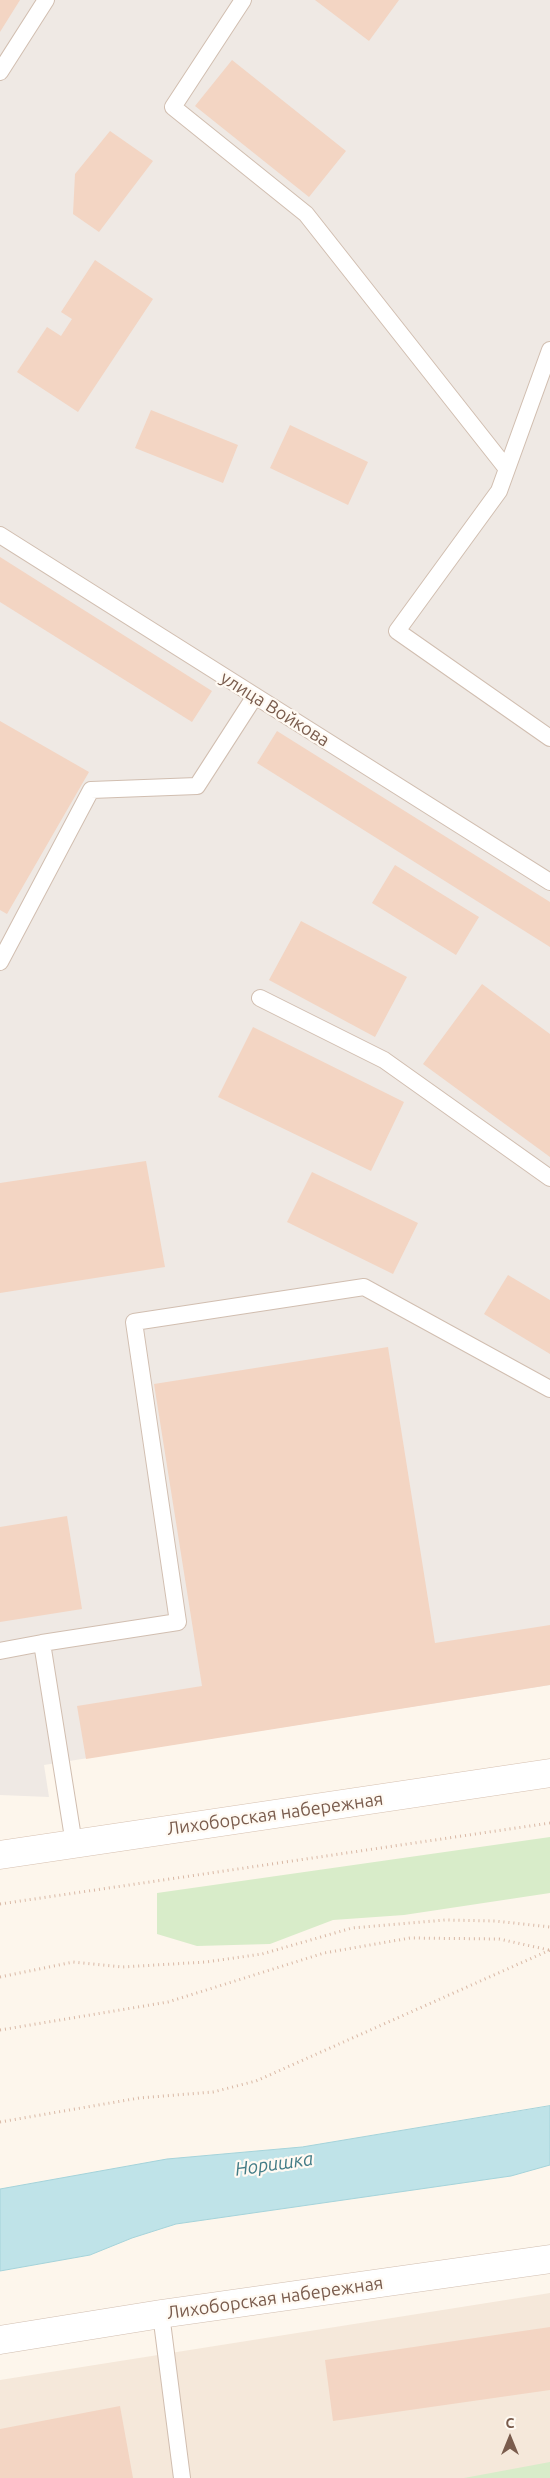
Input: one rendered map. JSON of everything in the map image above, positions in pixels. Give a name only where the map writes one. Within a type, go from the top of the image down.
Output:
[{"type":"street","name":"Лихоборская набережная","points":[[0,1855],[550,1773]]},
{"type":"street","name":"Лихоборская набережная","points":[[0,2340],[162,2314],[550,2259]]},
{"type":"lane","points":[[0,72],[46,0]]},
{"type":"lane","points":[[242,0],[173,108],[306,214],[507,469]]},
{"type":"lane","points":[[550,350],[499,491],[397,631],[550,738]]},
{"type":"lane","name":"улица Войкова","points":[[0,535],[550,882]]},
{"type":"lane","points":[[0,962],[91,790],[198,786],[254,696]]},
{"type":"lane","points":[[260,998],[384,1060],[550,1178]]},
{"type":"lane","points":[[0,1651],[178,1622],[134,1322],[364,1288],[550,1389]]},
{"type":"lane","points":[[42,1643],[74,1844]]},
{"type":"lane","points":[[162,2314],[182,2478]]},
{"type":"path","points":[[0,1904],[550,1823]]},
{"type":"path","points":[[0,1977],[73,1962],[122,1968],[206,1962],[262,1954],[352,1928],[445,1920],[495,1921],[550,1927]]},
{"type":"path","points":[[0,2030],[168,2002],[324,1952],[410,1938],[499,1939],[550,1950]]},
{"type":"path","points":[[0,2122],[139,2098],[213,2092],[256,2080],[550,1950]]},
{"type":"shaded area","points":[[0,0],[550,0],[550,1685],[44,1765],[49,1797],[0,1795]]},
{"type":"shaded area","points":[[550,2293],[550,2478],[0,2478],[0,2380]]},
{"type":"green space","points":[[550,1837],[550,1893],[404,1915],[333,1920],[270,1944],[197,1946],[157,1934],[157,1893]]},
{"type":"green space","points":[[550,2462],[550,2478],[464,2478]]},
{"type":"water","name":"Норишка","points":[[550,2106],[550,2165],[511,2176],[176,2224],[132,2238],[90,2255],[0,2271],[0,2189],[167,2159],[302,2147]]},
{"type":"building","points":[[0,0],[20,0],[0,32]]},
{"type":"building","points":[[315,0],[399,0],[369,41]]},
{"type":"building","points":[[232,60],[346,151],[309,197],[195,106]]},
{"type":"building","points":[[110,131],[153,161],[99,232],[73,214],[75,174]]},
{"type":"building","points":[[95,260],[153,299],[78,412],[17,372],[47,327],[61,336],[72,319],[61,312]]},
{"type":"building","points":[[151,410],[238,445],[223,483],[135,448]]},
{"type":"building","points":[[290,425],[368,462],[348,505],[270,468]]},
{"type":"building","points":[[0,557],[212,691],[192,722],[0,602]]},
{"type":"building","points":[[0,721],[89,772],[7,914],[0,910]]},
{"type":"building","points":[[277,731],[550,902],[550,947],[257,763]]},
{"type":"building","points":[[395,865],[479,917],[456,955],[372,903]]},
{"type":"building","points":[[301,921],[407,977],[375,1037],[269,980]]},
{"type":"building","points":[[482,984],[550,1034],[550,1157],[423,1064]]},
{"type":"building","points":[[253,1027],[404,1102],[371,1171],[218,1097]]},
{"type":"building","points":[[146,1161],[165,1267],[0,1293],[0,1183]]},
{"type":"building","points":[[312,1172],[418,1223],[393,1274],[287,1222]]},
{"type":"building","points":[[508,1275],[550,1300],[550,1354],[484,1314]]},
{"type":"building","points":[[388,1347],[435,1643],[550,1625],[550,1685],[86,1759],[77,1706],[202,1686],[154,1384]]},
{"type":"building","points":[[67,1516],[82,1609],[0,1622],[0,1527]]},
{"type":"building","points":[[550,2327],[550,2390],[333,2421],[325,2360]]},
{"type":"building","points":[[120,2406],[133,2478],[0,2478],[0,2429]]}]
